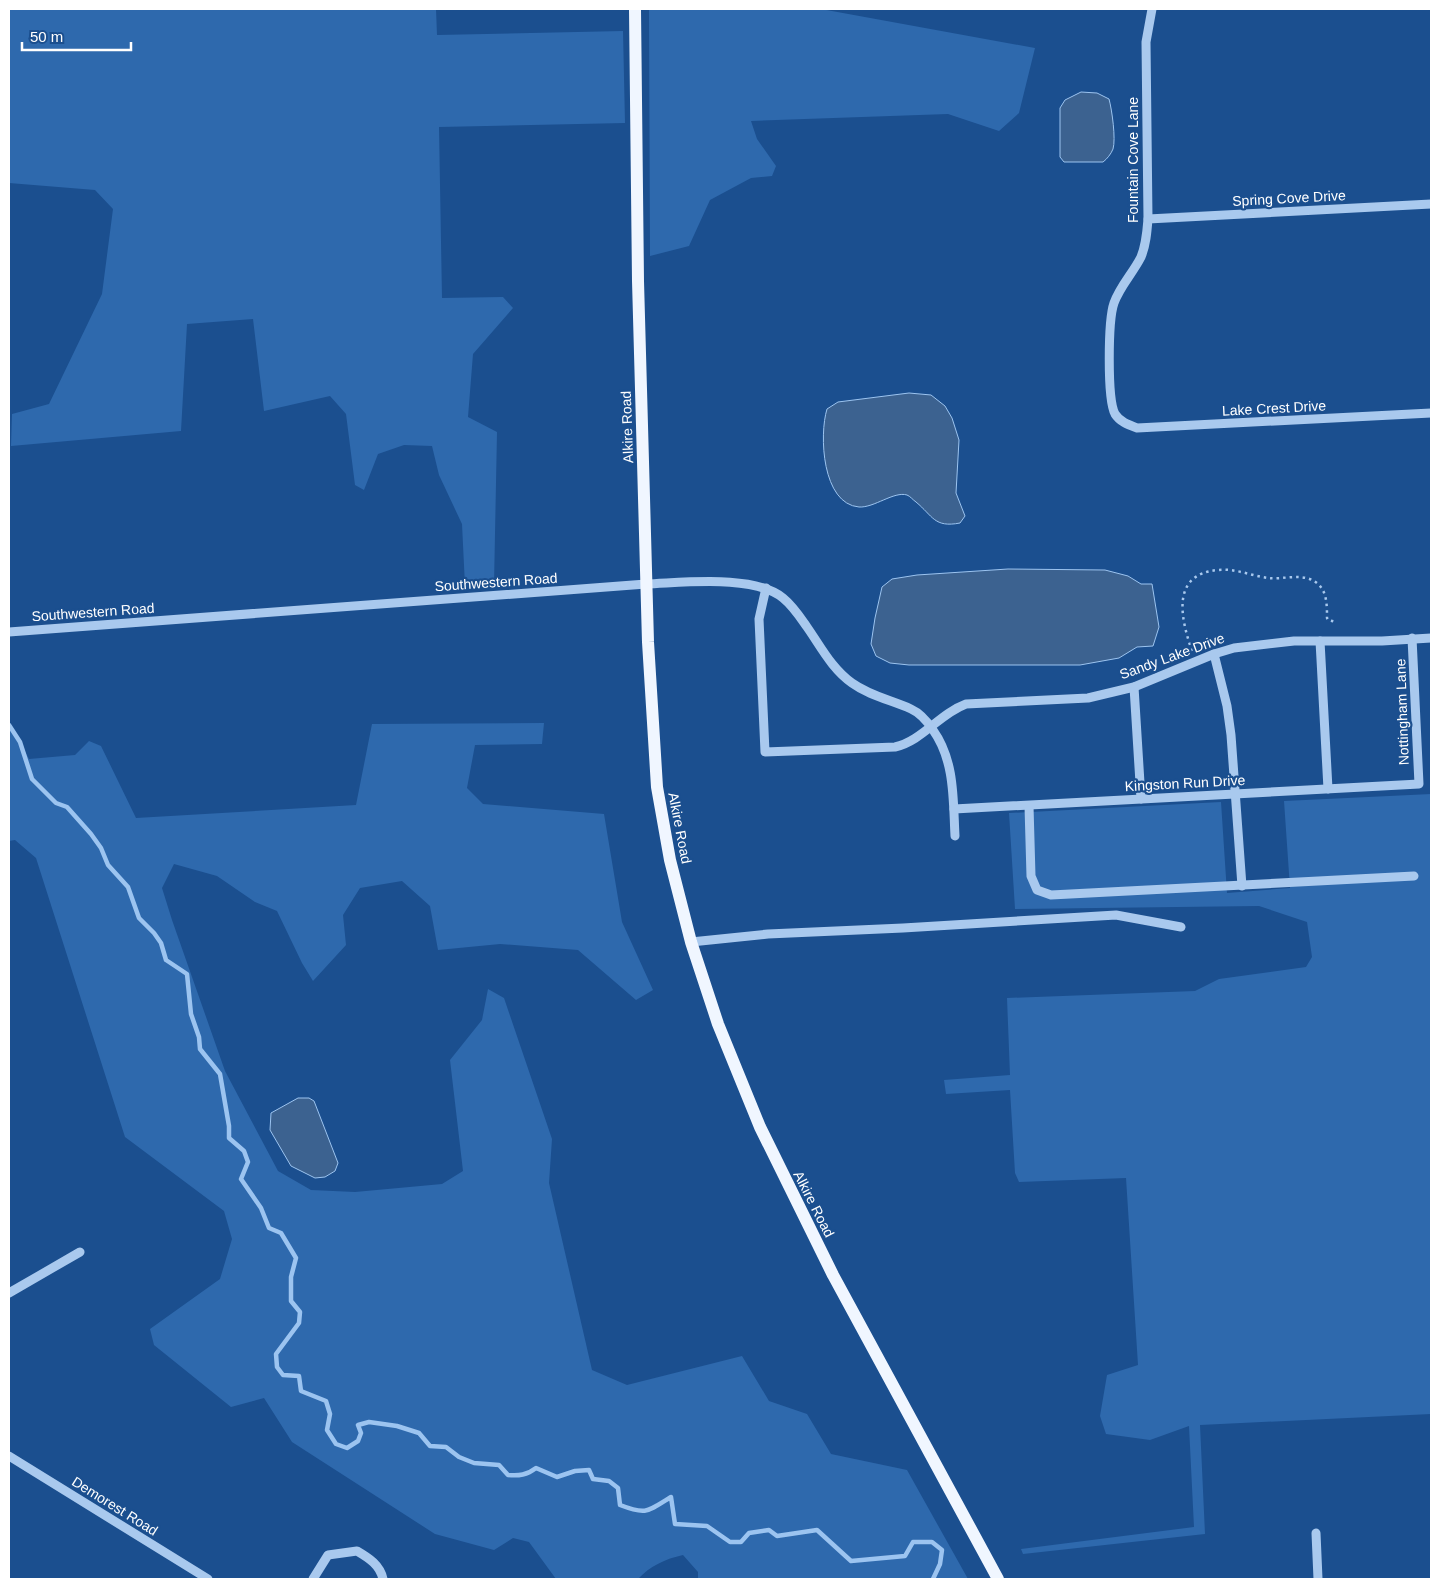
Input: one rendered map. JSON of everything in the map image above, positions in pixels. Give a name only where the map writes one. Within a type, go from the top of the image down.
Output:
[{"type":"main road","name":"Alkire Road","points":[[635,9],[638,282],[646,584],[657,787],[670,860],[691,942],[718,1024],[760,1127],[833,1276],[998,1579]]},
{"type":"street","name":"Fountain Cove Lane","points":[[1121,420],[1113,407],[1111,395],[1110,320],[1114,304],[1140,257],[1147,237],[1146,42],[1152,9]]},
{"type":"street","name":"Spring Cove Drive","points":[[1148,219],[1431,204]]},
{"type":"street","name":"Lake Crest Drive","points":[[1121,420],[1137,428],[1164,428],[1431,413]]},
{"type":"street","name":"Southwestern Road","points":[[9,632],[646,584],[745,582],[766,588],[783,598],[794,610],[838,671],[852,683],[867,692],[912,709],[930,726],[941,741],[948,758],[955,836]]},
{"type":"street","name":"Sandy Lake Drive","points":[[766,588],[759,619],[764,752],[895,747],[913,741],[930,726],[956,708],[966,704],[1088,698],[1134,687],[1214,654],[1234,648],[1294,641],[1382,641],[1431,638]]},
{"type":"street","name":"Nottingham Lane","points":[[1412,638],[1418,784]]},
{"type":"street","points":[[1320,641],[1328,789]]},
{"type":"street","points":[[1214,654],[1227,706],[1231,734],[1242,886]]},
{"type":"street","points":[[1134,687],[1141,800]]},
{"type":"street","name":"Kingston Run Drive","points":[[954,809],[1418,784]]},
{"type":"street","points":[[1029,806],[1031,876],[1037,890],[1051,895],[1414,876]]},
{"type":"street","points":[[691,942],[768,934],[1116,915],[1181,927]]},
{"type":"street","points":[[9,1293],[80,1252]]},
{"type":"street","name":"Demorest Road","points":[[9,1456],[208,1579]]},
{"type":"street","points":[[1316,1533],[1318,1579]]},
{"type":"street","points":[[313,1579],[328,1556],[357,1551],[372,1560],[382,1572],[383,1579]]},
{"type":"path","points":[[1196,662],[1184,625],[1182,602],[1189,582],[1196,576],[1209,572],[1219,570],[1269,578],[1303,577],[1315,581],[1326,596],[1328,620],[1336,622]]},
{"type":"shaded area","points":[[9,9],[436,9],[437,35],[623,31],[625,123],[439,127],[442,298],[503,297],[513,308],[473,354],[468,417],[497,432],[494,585],[465,586],[462,524],[439,475],[432,446],[404,445],[378,454],[364,490],[355,485],[346,414],[330,396],[264,411],[253,319],[187,324],[181,431],[11,446],[12,414],[49,404],[102,294],[113,209],[95,190],[9,183]]},
{"type":"shaded area","points":[[649,9],[821,9],[1035,48],[1019,113],[999,131],[948,114],[751,121],[757,139],[776,166],[772,176],[751,178],[710,200],[689,246],[650,256]]},
{"type":"shaded area","points":[[1081,92],[1097,93],[1109,99],[1114,144],[1111,153],[1103,162],[1064,162],[1060,157],[1060,108],[1065,100]]},
{"type":"shaded area","points":[[909,393],[931,395],[945,406],[952,418],[959,440],[956,493],[965,516],[960,523],[945,524],[935,520],[909,496],[902,494],[865,507],[859,507],[847,503],[837,494],[831,482],[826,467],[823,435],[827,409],[838,402]]},
{"type":"shaded area","points":[[1008,569],[1105,570],[1128,576],[1141,584],[1152,584],[1159,627],[1153,646],[1137,647],[1119,658],[1080,665],[909,665],[890,663],[876,656],[871,644],[875,618],[882,587],[892,579],[917,575]]},
{"type":"shaded area","points":[[9,711],[10,723],[29,759],[75,755],[89,741],[101,746],[136,818],[356,805],[372,724],[544,723],[542,744],[475,745],[467,788],[483,804],[604,814],[622,922],[653,990],[636,1000],[578,950],[500,944],[438,950],[430,906],[402,881],[360,888],[343,915],[346,945],[313,981],[302,963],[277,911],[255,902],[217,876],[174,864],[162,888],[225,1071],[278,1171],[311,1190],[355,1192],[442,1184],[463,1171],[450,1060],[482,1020],[488,989],[504,998],[552,1139],[549,1183],[592,1370],[627,1385],[742,1356],[769,1401],[807,1414],[831,1454],[907,1470],[968,1579],[698,1579],[698,1572],[683,1555],[658,1564],[638,1579],[556,1579],[529,1542],[513,1538],[494,1550],[435,1534],[292,1442],[264,1398],[231,1407],[154,1345],[150,1329],[220,1279],[232,1239],[224,1211],[125,1137],[36,858],[15,840],[9,841]]},
{"type":"shaded area","points":[[1431,794],[1431,1414],[1200,1425],[1205,1534],[1023,1554],[1021,1549],[1194,1527],[1189,1426],[1150,1440],[1106,1434],[1100,1416],[1107,1375],[1138,1365],[1126,1178],[1019,1182],[1015,1173],[1010,1090],[946,1094],[944,1080],[1010,1075],[1007,998],[1195,991],[1219,979],[1306,967],[1312,957],[1307,922],[1259,906],[1015,909],[1009,813],[1221,802],[1227,893],[1290,888],[1284,801]]},
{"type":"shaded area","points":[[298,1098],[309,1098],[314,1101],[338,1163],[335,1171],[325,1177],[315,1178],[291,1166],[270,1130],[271,1113]]},
{"type":"waterway","points":[[9,725],[20,742],[32,779],[56,803],[67,807],[91,834],[101,848],[108,865],[128,887],[139,918],[161,943],[166,960],[187,974],[191,1014],[199,1037],[200,1049],[220,1074],[229,1126],[229,1138],[244,1151],[248,1162],[241,1179],[261,1208],[269,1228],[281,1233],[296,1258],[291,1277],[291,1301],[300,1312],[299,1323],[276,1354],[277,1367],[283,1375],[299,1376],[301,1391],[326,1401],[330,1414],[327,1430],[336,1444],[347,1448],[358,1441],[361,1433],[358,1425],[369,1422],[397,1426],[419,1433],[430,1446],[446,1447],[459,1457],[474,1463],[499,1465],[508,1475],[523,1474],[536,1468],[557,1477],[575,1471],[589,1470],[593,1479],[609,1481],[618,1488],[620,1505],[641,1511],[651,1509],[671,1497],[675,1524],[707,1526],[730,1542],[741,1542],[749,1533],[769,1530],[777,1536],[817,1530],[851,1561],[905,1556],[913,1542],[932,1542],[942,1550],[940,1564],[933,1579]]}]
